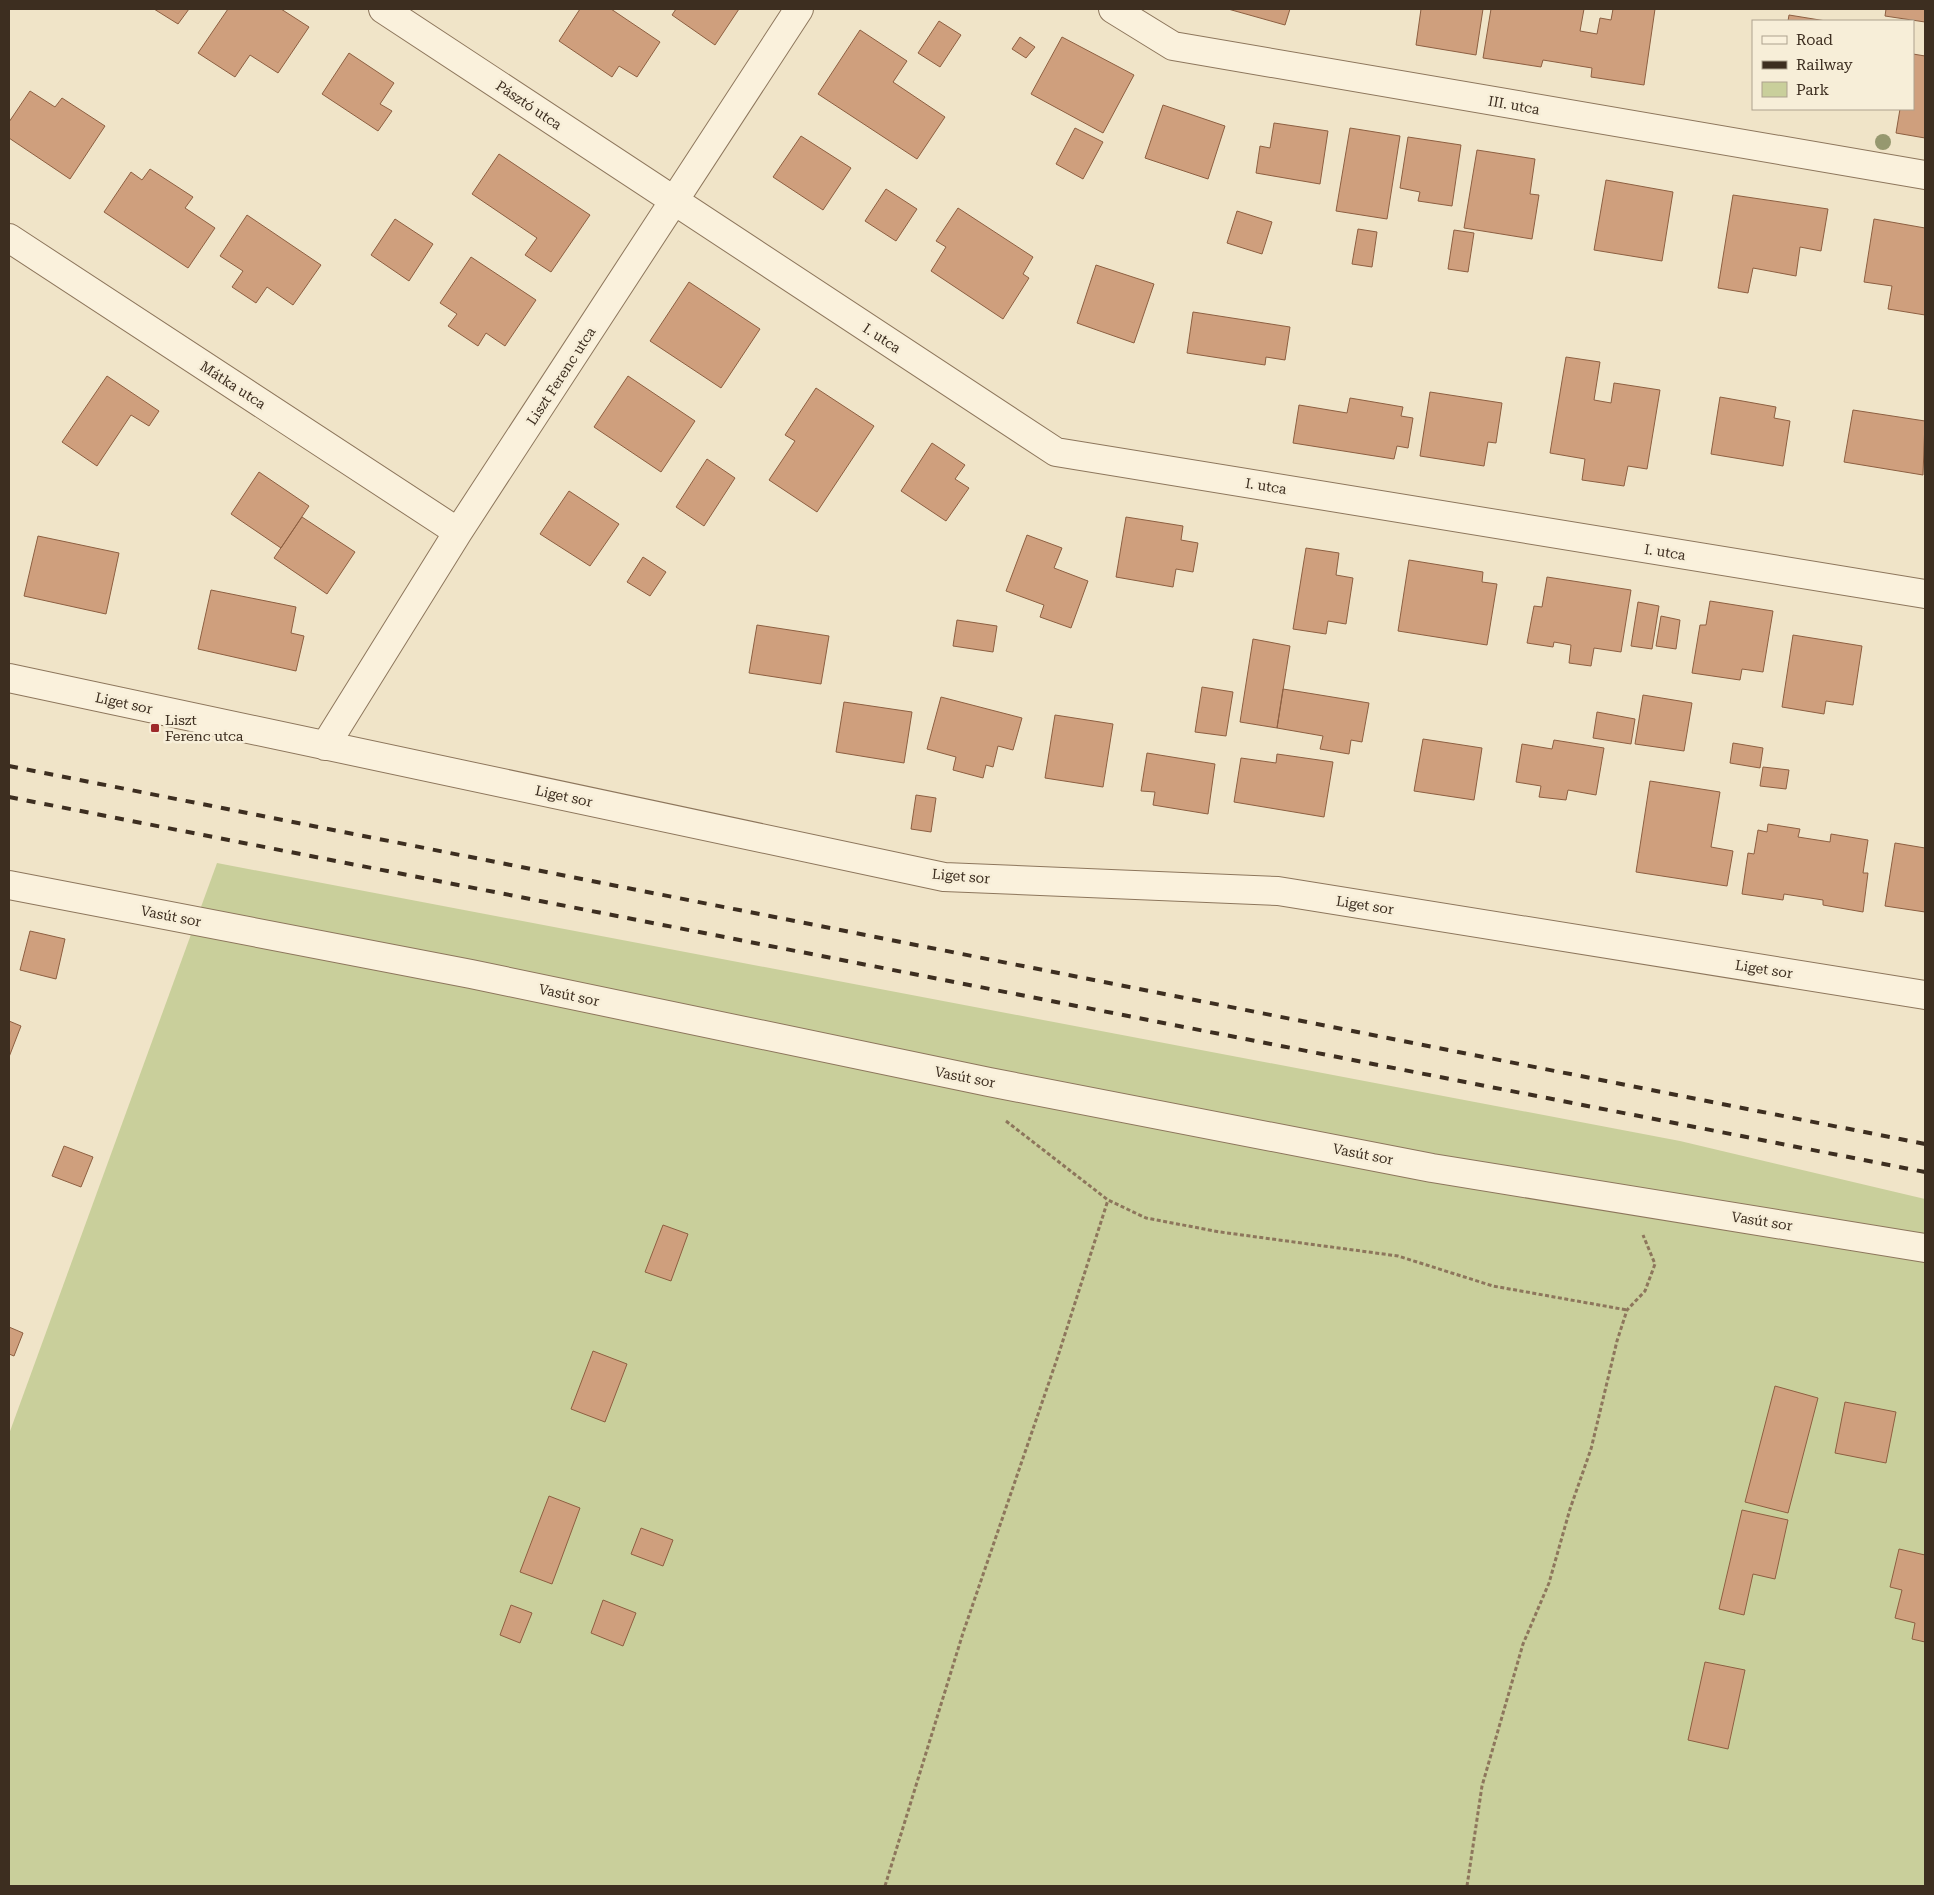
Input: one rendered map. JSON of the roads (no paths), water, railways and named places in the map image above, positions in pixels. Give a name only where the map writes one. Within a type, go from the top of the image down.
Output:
[{"type":"street","name":"Pásztó utca","points":[[383,9],[675,202]]},
{"type":"street","name":"Liszt Ferenc utca","points":[[325,746],[458,532],[675,202],[799,9]]},
{"type":"street","name":"III. utca","points":[[1113,9],[1172,46],[1925,175]]},
{"type":"street","name":"I. utca","points":[[675,202],[1056,452],[1925,594]]},
{"type":"street","name":"Mátka utca","points":[[9,238],[458,532]]},
{"type":"street","name":"Liget sor","points":[[9,678],[944,876],[1278,891],[1925,995]]},
{"type":"street","name":"Vasút sor","points":[[9,885],[471,974],[989,1082],[1432,1168],[1925,1248]]},
{"type":"railway","points":[[9,766],[1925,1144]]},
{"type":"railway","points":[[9,797],[1925,1172]]},
{"type":"place","name":"Liszt Ferenc utca","points":[[155,728]]}]
